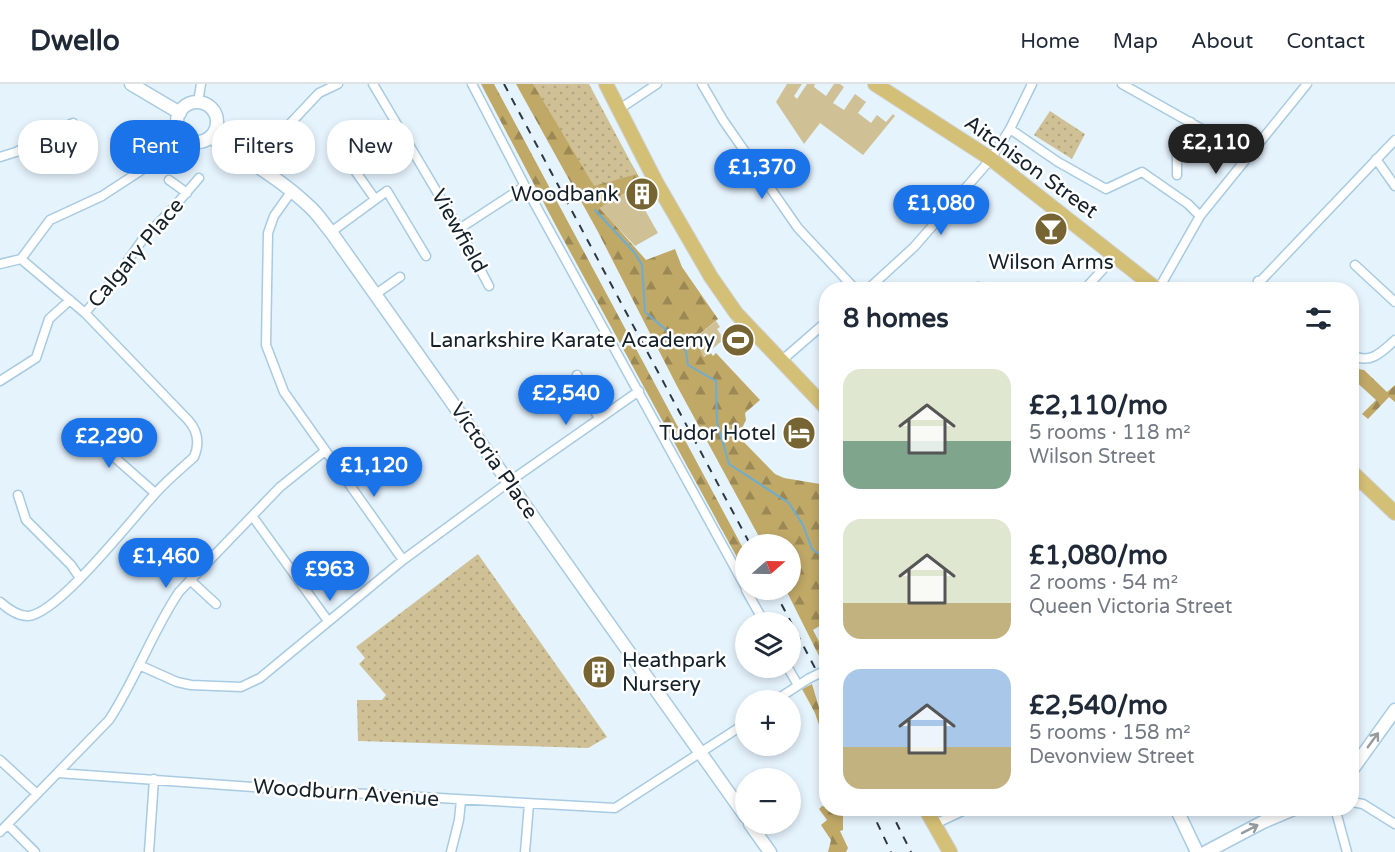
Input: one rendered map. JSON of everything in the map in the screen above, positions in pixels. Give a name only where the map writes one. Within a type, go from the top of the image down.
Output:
[{"type":"main road","points":[[606,84],[656,182],[711,277],[736,313],[819,401]]},
{"type":"main road","name":"Aitchison Street","points":[[880,86],[991,159],[1148,282]]},
{"type":"main road","points":[[1359,485],[1395,513]]},
{"type":"main road","points":[[929,816],[950,852]]},
{"type":"street","points":[[131,84],[180,113]]},
{"type":"street","points":[[198,102],[201,84]]},
{"type":"street","points":[[294,120],[319,93],[338,84]]},
{"type":"street","name":"Viewfield","points":[[373,84],[459,229],[489,286]]},
{"type":"street","points":[[472,84],[525,186],[735,569]]},
{"type":"street","points":[[618,110],[657,84]]},
{"type":"street","points":[[702,84],[723,120],[798,228],[849,282]]},
{"type":"street","points":[[876,282],[914,247],[991,159],[1010,129],[1032,84]]},
{"type":"street","points":[[1122,84],[1248,155]]},
{"type":"street","points":[[1163,282],[1200,216],[1307,84]]},
{"type":"street","points":[[178,120],[180,113],[188,105],[198,102],[205,104],[215,113],[217,126],[210,137],[200,141]]},
{"type":"street","points":[[1177,175],[1177,148],[1191,122]]},
{"type":"street","points":[[1010,129],[1058,162],[1106,189],[1142,172],[1188,204],[1200,216]]},
{"type":"street","points":[[1258,281],[1395,140]]},
{"type":"street","points":[[0,157],[18,151]]},
{"type":"street","points":[[1376,159],[1395,186]]},
{"type":"street","points":[[0,264],[21,259],[50,220],[102,196],[136,174]]},
{"type":"street","name":"Victoria Place","points":[[267,174],[311,207],[331,232],[735,802]]},
{"type":"street","points":[[357,174],[375,199]]},
{"type":"street","name":"Calgary Place","points":[[85,313],[122,269],[143,239],[199,178]]},
{"type":"street","name":"Calgary Place","points":[[169,180],[187,193]]},
{"type":"street","points":[[459,229],[525,186]]},
{"type":"street","points":[[331,232],[387,191],[426,256]]},
{"type":"street","points":[[291,192],[274,216],[268,233],[266,345],[272,365],[284,392],[403,560]]},
{"type":"street","points":[[1091,282],[1115,256]]},
{"type":"street","points":[[0,602],[17,615],[30,616],[50,607],[80,578],[155,493],[194,457],[198,449],[195,428],[85,313],[21,259]]},
{"type":"street","points":[[1355,266],[1395,302]]},
{"type":"street","points":[[376,294],[400,277]]},
{"type":"street","points":[[0,381],[36,358],[49,319],[70,300]]},
{"type":"street","points":[[780,362],[819,328]]},
{"type":"street","points":[[1359,358],[1363,360],[1372,358],[1395,340]]},
{"type":"street","points":[[577,375],[599,418]]},
{"type":"street","points":[[139,665],[177,682],[191,685],[241,687],[260,678],[403,560],[639,391]]},
{"type":"street","points":[[80,426],[155,493]]},
{"type":"street","points":[[0,832],[110,720],[171,605],[190,580],[280,487],[325,451]]},
{"type":"street","points":[[18,495],[26,520],[71,565],[80,578]]},
{"type":"street","points":[[253,517],[328,621]]},
{"type":"street","points":[[190,580],[216,604]]},
{"type":"street","points":[[791,690],[819,674]]},
{"type":"street","points":[[794,678],[798,685]]},
{"type":"street","points":[[1359,760],[1395,710]]},
{"type":"street","name":"Woodburn Avenue","points":[[58,773],[461,800],[618,807],[735,730]]},
{"type":"street","points":[[0,760],[37,794]]},
{"type":"street","points":[[149,852],[154,779]]},
{"type":"street","points":[[451,852],[459,820],[461,800]]},
{"type":"street","points":[[1359,803],[1395,824]]},
{"type":"street","points":[[525,852],[529,804]]},
{"type":"street","points":[[933,825],[953,816]]},
{"type":"street","points":[[1180,816],[1197,852]]},
{"type":"street","points":[[1206,852],[1277,816]]},
{"type":"street","points":[[1338,816],[1347,852]]},
{"type":"street","points":[[8,825],[35,852]]},
{"type":"street","points":[[757,834],[770,852]]},
{"type":"green space","points":[[481,84],[494,84],[735,534],[735,554]]},
{"type":"green space","points":[[516,84],[541,84],[634,168],[642,183],[600,208],[646,260],[675,249],[682,267],[718,319],[696,337],[704,357],[710,352],[713,356],[716,353],[760,400],[745,413],[746,420],[738,436],[775,474],[784,478],[819,484],[819,626],[813,630],[819,642],[819,656],[801,620],[801,612],[797,612],[791,600],[801,600],[801,534],[758,534],[677,386],[597,230]]},
{"type":"green space","points":[[1359,369],[1364,370],[1387,392],[1395,385],[1395,402],[1389,397],[1368,419],[1362,414],[1376,400],[1359,384]]},
{"type":"green space","points":[[812,684],[819,708],[819,725],[815,713],[802,689]]},
{"type":"green space","points":[[824,816],[843,816],[843,830],[840,831],[848,848],[846,852],[828,852],[831,840],[821,825],[827,820]]},
{"type":"shaded area","points":[[533,84],[589,84],[637,174],[594,186]]},
{"type":"shaded area","points":[[787,84],[802,84],[794,96],[797,99],[807,84],[815,84],[814,87],[826,96],[834,84],[840,84],[844,87],[833,103],[844,110],[855,94],[866,102],[858,113],[871,123],[877,115],[886,122],[893,114],[895,116],[863,155],[820,123],[804,144],[776,102]]},
{"type":"shaded area","points":[[1050,111],[1085,134],[1072,159],[1034,135]]},
{"type":"shaded area","points":[[633,189],[658,233],[635,246],[599,208]]},
{"type":"shaded area","points":[[716,321],[720,327],[717,329],[724,339],[703,357],[696,337]]},
{"type":"shaded area","points":[[478,554],[607,737],[588,748],[358,741],[357,700],[382,700],[386,695],[359,664],[365,658],[356,647]]},
{"type":"waterway","points":[[595,210],[634,252],[642,265],[645,312],[685,346],[688,365],[716,381],[717,422],[729,464],[789,503],[803,525],[812,549],[819,554]]},
{"type":"railway","points":[[504,84],[745,534]]},
{"type":"railway","points":[[779,600],[819,676]]},
{"type":"railway","points":[[874,816],[891,852]]},
{"type":"railway","points":[[893,816],[911,852]]},
{"type":"place","name":"Woodbank","points":[[642,194]]},
{"type":"place","name":"Wilson Arms","points":[[1051,229]]},
{"type":"place","name":"Lanarkshire Karate Academy","points":[[738,340]]},
{"type":"place","name":"Tudor Hotel","points":[[799,433]]},
{"type":"place","name":"Heathpark Nursery","points":[[599,672]]}]
